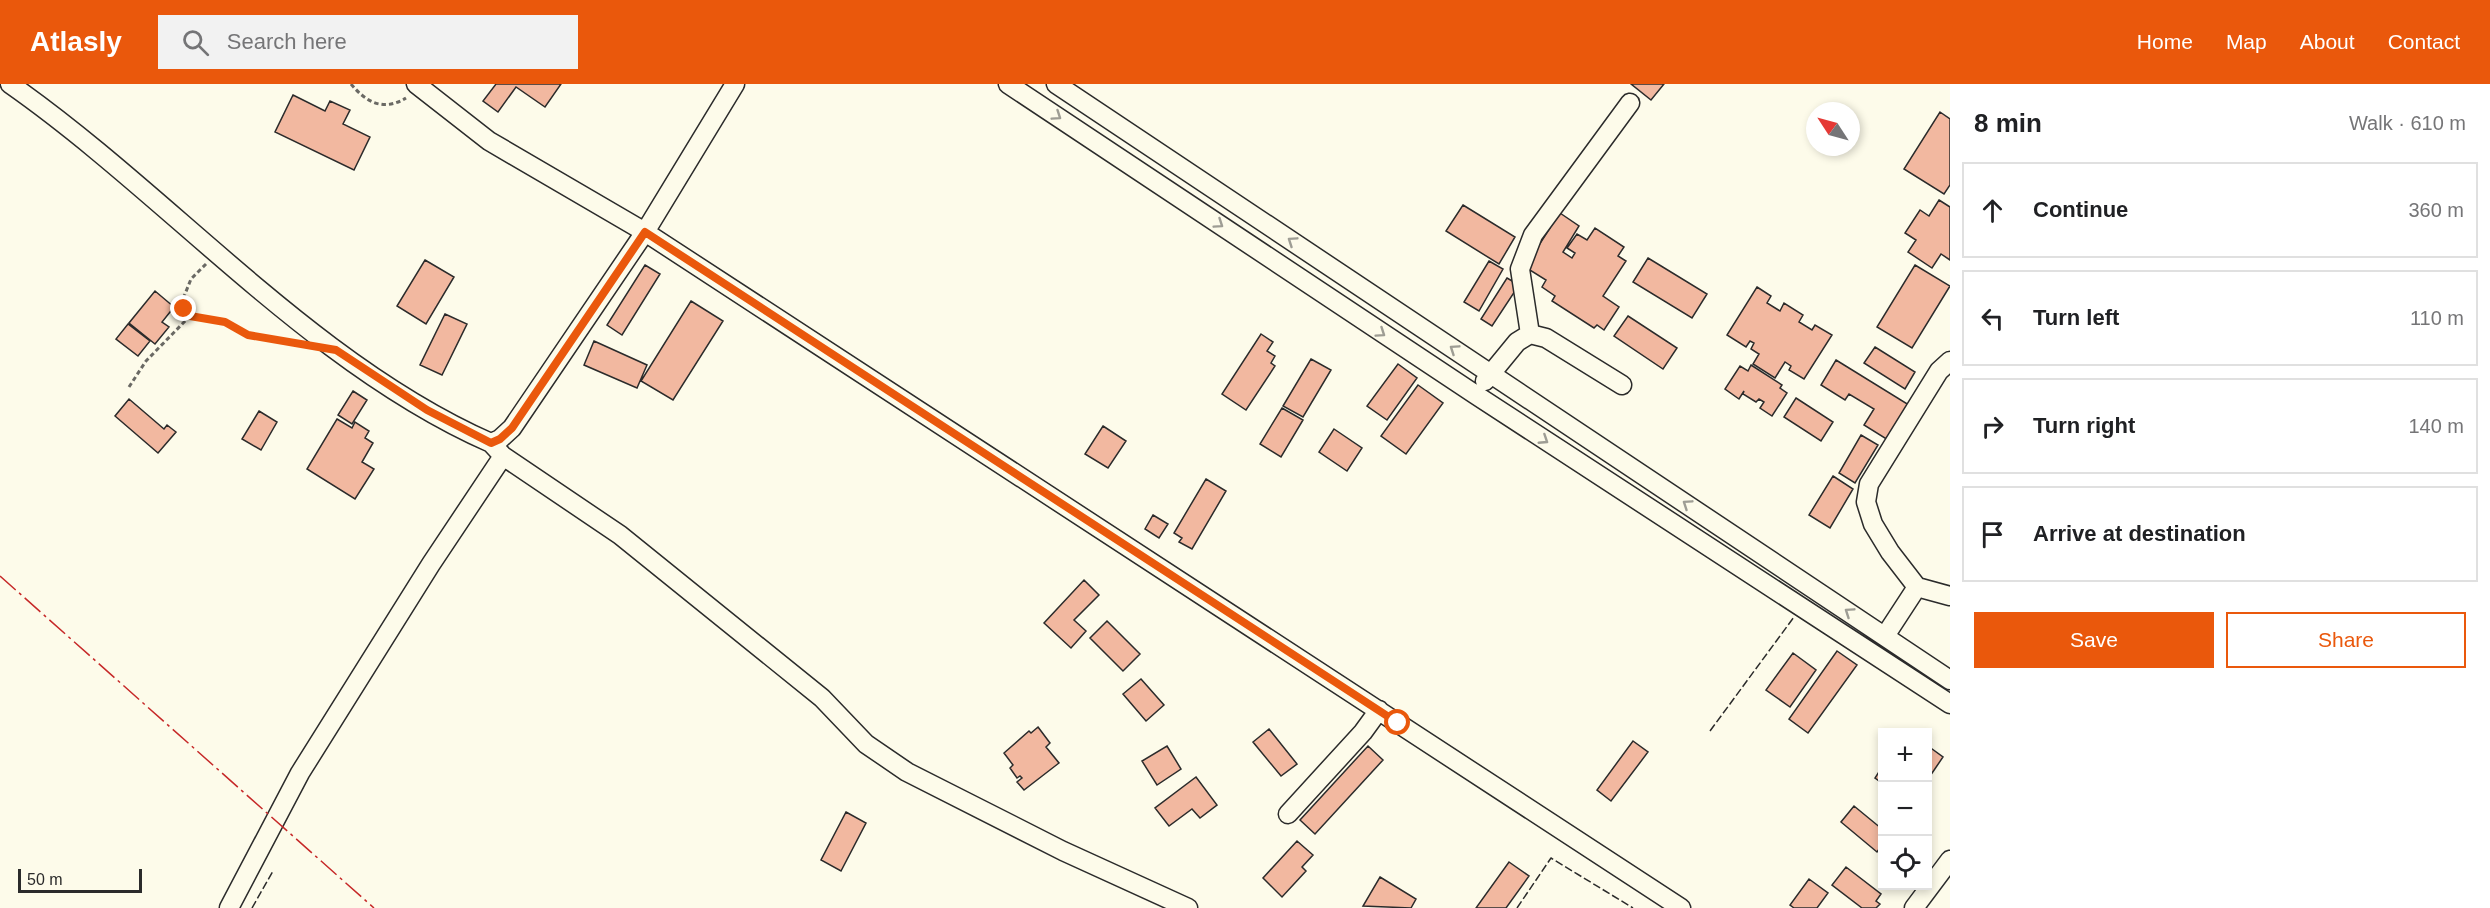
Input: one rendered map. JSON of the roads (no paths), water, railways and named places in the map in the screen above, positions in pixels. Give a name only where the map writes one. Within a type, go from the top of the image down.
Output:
[{"type":"street","points":[[10,84],[63,121],[336,350],[427,410],[497,449],[620,535],[822,698],[866,744],[907,772],[1064,851],[1188,908]]},
{"type":"street","points":[[229,908],[300,772],[431,564],[497,449],[500,439],[512,428],[645,232],[735,84]]},
{"type":"street","points":[[1008,84],[1476,395],[1950,704]]},
{"type":"street","points":[[1056,84],[1950,680]]},
{"type":"street","points":[[419,86],[489,141],[645,232],[1681,908]]},
{"type":"street","points":[[1530,334],[1520,269],[1533,235],[1630,103]]},
{"type":"street","points":[[1476,395],[1490,373],[1517,342],[1530,334],[1546,338],[1622,385]]},
{"type":"street","points":[[1950,361],[1939,371],[1869,484],[1866,502],[1873,524],[1890,552],[1917,587],[1950,596]]},
{"type":"street","points":[[1885,636],[1917,587]]},
{"type":"street","points":[[1288,813],[1363,732],[1379,710]]},
{"type":"street","points":[[1914,908],[1950,860]]}]
